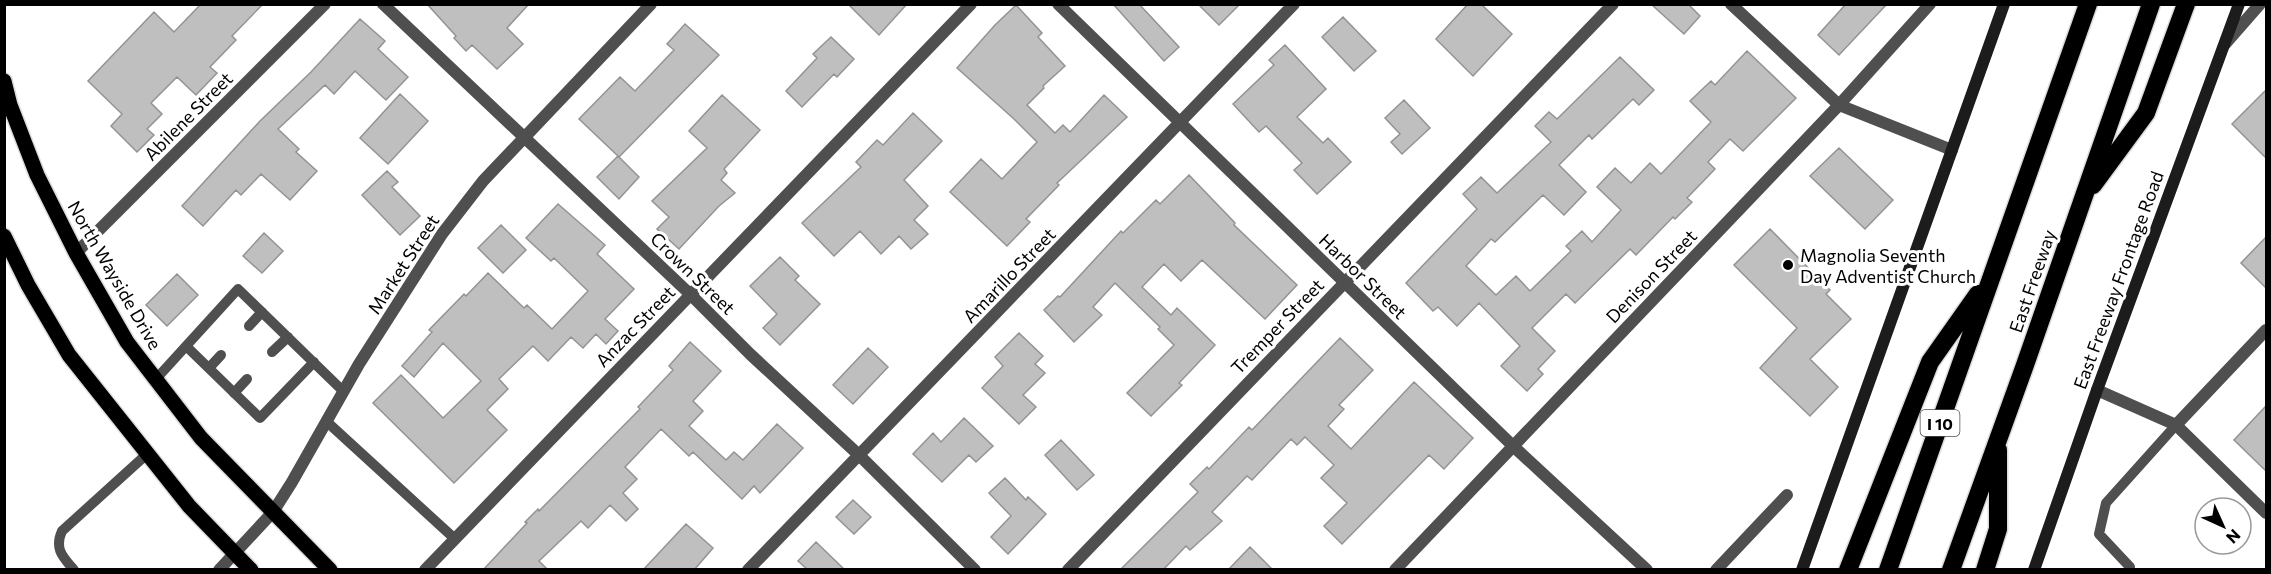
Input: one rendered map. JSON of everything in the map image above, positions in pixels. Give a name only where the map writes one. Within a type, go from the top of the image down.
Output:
[{"type":"highway","name":"I 10","points":[[1888,570],[2088,4]]},
{"type":"highway","name":"East Freeway","points":[[1951,570],[2151,4]]},
{"type":"highway","points":[[2081,201],[2146,113],[2186,4]]},
{"type":"highway","points":[[1848,570],[1930,362],[1991,276]]},
{"type":"highway","points":[[1985,570],[1998,529],[1998,437]]},
{"type":"main road","points":[[1802,570],[2004,4]]},
{"type":"main road","name":"East Freeway Frontage Road","points":[[2034,570],[2097,390],[2239,4]]},
{"type":"main road","name":"North Wayside Drive","points":[[4,81],[10,105],[37,175],[76,253],[127,342],[201,438],[330,570]]},
{"type":"main road","points":[[4,236],[28,285],[69,354],[189,506],[251,570]]},
{"type":"street","name":"Abilene Street","points":[[76,253],[325,4]]},
{"type":"street","name":"Crown Street","points":[[383,4],[860,456],[975,570]]},
{"type":"street","name":"Market Street","points":[[219,570],[273,512],[343,391],[442,234],[483,181],[651,4]]},
{"type":"street","name":"Anzac Street","points":[[425,570],[971,4]]},
{"type":"street","name":"Harbor Street","points":[[1058,4],[1513,446],[1647,570]]},
{"type":"street","name":"Amarillo Street","points":[[748,570],[1294,4]]},
{"type":"street","name":"Tremper Street","points":[[1068,570],[1612,4]]},
{"type":"street","points":[[1731,4],[1839,105],[1952,150]]},
{"type":"street","name":"Denison Street","points":[[1395,570],[1839,105],[1930,4]]},
{"type":"street","points":[[2223,45],[2260,4]]},
{"type":"street","points":[[2176,425],[2266,330]]},
{"type":"street","points":[[2097,390],[2176,425],[2266,513]]},
{"type":"street","points":[[1716,570],[1787,495]]},
{"type":"lane","points":[[156,379],[238,290],[343,391]]},
{"type":"lane","points":[[249,326],[262,312]]},
{"type":"lane","points":[[273,352],[288,337]]},
{"type":"lane","points":[[186,346],[260,418],[314,363]]},
{"type":"lane","points":[[209,368],[221,355]]},
{"type":"lane","points":[[234,393],[247,379]]},
{"type":"lane","points":[[326,421],[455,539]]},
{"type":"lane","points":[[2130,567],[2099,534],[2106,503],[2176,425]]},
{"type":"lane","points":[[74,570],[63,558],[58,548],[62,531],[147,454]]},
{"type":"building","points":[[201,4],[263,4],[232,36],[236,40],[210,67],[217,73],[196,95],[177,77],[151,103],[162,114],[147,129],[154,135],[137,152],[111,126],[122,114],[88,81],[154,12],[174,32]]},
{"type":"building","points":[[427,4],[529,4],[507,28],[523,44],[497,69],[472,45],[466,51],[454,38],[456,36]]},
{"type":"building","points":[[848,4],[907,4],[879,35]]},
{"type":"building","points":[[1113,4],[1139,4],[1179,47],[1164,61]]},
{"type":"building","points":[[1198,4],[1240,4],[1219,25]]},
{"type":"building","points":[[1468,4],[1481,4],[1512,34],[1473,76],[1436,39]]},
{"type":"building","points":[[1651,4],[1688,4],[1700,16],[1684,34]]},
{"type":"building","points":[[1846,4],[1887,4],[1839,55],[1818,35]]},
{"type":"building","points":[[1016,5],[1042,33],[1038,37],[1065,66],[1027,105],[1055,133],[1063,125],[1070,132],[1104,95],[1127,117],[1057,183],[1059,185],[1026,219],[1030,222],[1007,246],[950,192],[981,159],[1002,179],[1037,142],[957,68]]},
{"type":"building","points":[[1343,17],[1376,51],[1354,71],[1322,37]]},
{"type":"building","points":[[360,19],[385,41],[378,49],[408,77],[386,100],[355,71],[334,94],[325,85],[278,129],[299,149],[296,152],[317,171],[290,200],[261,174],[241,195],[236,190],[203,226],[182,206],[260,121],[311,72]]},
{"type":"building","points":[[685,24],[719,55],[619,157],[579,119],[620,77],[635,91],[674,50],[667,44]]},
{"type":"building","points":[[831,37],[854,59],[837,77],[834,74],[802,107],[786,91],[817,58],[813,54]]},
{"type":"building","points":[[1285,45],[1326,89],[1297,117],[1323,143],[1328,138],[1351,162],[1317,194],[1294,170],[1302,163],[1266,126],[1259,132],[1233,104],[1274,65],[1269,60]]},
{"type":"building","points":[[1747,51],[1796,98],[1743,151],[1730,139],[1708,162],[1715,169],[1687,198],[1692,202],[1675,219],[1673,217],[1636,255],[1630,249],[1575,303],[1566,294],[1532,328],[1555,351],[1538,369],[1543,374],[1527,391],[1501,366],[1520,346],[1479,303],[1457,326],[1438,307],[1433,311],[1406,283],[1477,209],[1463,194],[1481,177],[1497,193],[1551,142],[1535,126],[1549,112],[1557,119],[1620,57],[1654,90],[1639,105],[1633,99],[1592,139],[1589,135],[1559,165],[1586,192],[1564,215],[1543,195],[1495,242],[1491,239],[1466,266],[1496,295],[1516,276],[1530,291],[1571,251],[1566,246],[1582,231],[1592,242],[1621,210],[1597,187],[1615,168],[1631,183],[1650,163],[1661,174],[1711,122],[1690,101],[1711,81],[1715,85]]},
{"type":"building","points":[[2266,90],[2266,158],[2232,124]]},
{"type":"building","points":[[400,94],[428,121],[388,164],[360,138]]},
{"type":"building","points":[[722,95],[760,130],[724,169],[727,173],[721,180],[735,193],[719,206],[679,249],[657,229],[669,217],[652,201],[707,148],[689,131]]},
{"type":"building","points":[[1404,100],[1430,128],[1402,154],[1391,142],[1400,134],[1385,118]]},
{"type":"building","points":[[913,113],[942,141],[904,180],[928,206],[914,220],[928,234],[911,249],[899,236],[881,254],[860,231],[834,256],[802,223],[861,167],[856,162],[877,140],[883,145]]},
{"type":"building","points":[[1839,148],[1893,200],[1865,229],[1810,176]]},
{"type":"building","points":[[618,156],[639,177],[619,199],[597,177]]},
{"type":"building","points":[[387,171],[398,182],[392,187],[420,216],[400,235],[362,195]]},
{"type":"building","points":[[1189,175],[1235,223],[1234,225],[1297,285],[1265,319],[1202,260],[1181,281],[1164,264],[1142,287],[1171,315],[1177,308],[1215,345],[1179,383],[1182,385],[1151,416],[1127,393],[1174,345],[1158,329],[1160,327],[1115,283],[1093,307],[1102,315],[1074,342],[1044,310],[1058,296],[1060,297],[1121,231],[1123,233],[1156,200],[1160,204]]},
{"type":"building","points":[[558,204],[605,245],[597,254],[634,289],[605,319],[618,331],[606,344],[596,334],[583,348],[571,337],[548,361],[533,346],[499,379],[508,389],[487,410],[507,430],[454,483],[373,403],[401,375],[443,418],[481,381],[443,343],[414,377],[402,366],[432,332],[429,330],[488,273],[524,308],[527,305],[552,329],[588,291],[554,258],[551,261],[526,238]]},
{"type":"building","points":[[501,225],[526,250],[503,273],[478,248]]},
{"type":"building","points":[[1770,229],[1830,290],[1826,294],[1851,319],[1810,359],[1838,387],[1810,416],[1760,368],[1797,328],[1734,265]]},
{"type":"building","points":[[264,233],[283,251],[262,273],[243,256]]},
{"type":"building","points":[[2266,237],[2266,288],[2241,263]]},
{"type":"building","points":[[780,257],[799,276],[795,280],[820,304],[780,345],[763,328],[777,314],[750,286]]},
{"type":"building","points":[[177,274],[198,295],[167,326],[146,305]]},
{"type":"building","points":[[1019,333],[1043,356],[1035,364],[1045,373],[1023,395],[1036,407],[1019,424],[982,388],[1003,366],[995,357]]},
{"type":"building","points":[[1340,338],[1373,370],[1339,405],[1344,409],[1328,426],[1351,449],[1414,382],[1473,438],[1444,469],[1429,455],[1342,544],[1324,526],[1347,503],[1321,478],[1334,465],[1305,437],[1297,445],[1291,439],[1252,480],[1247,476],[1212,512],[1222,521],[1190,550],[1186,546],[1163,570],[1120,570],[1198,492],[1190,484],[1207,467],[1209,469],[1249,427],[1252,430]]},
{"type":"building","points":[[690,342],[721,371],[693,401],[703,411],[689,426],[726,460],[734,452],[743,460],[777,424],[803,448],[760,493],[754,486],[742,499],[693,452],[689,456],[661,429],[625,467],[637,479],[623,493],[638,509],[626,521],[610,505],[588,528],[581,521],[539,561],[548,570],[483,570],[527,523],[525,522],[538,509],[539,511],[640,409],[638,407],[673,370],[669,366]]},
{"type":"building","points":[[868,348],[888,367],[853,404],[833,385]]},
{"type":"building","points":[[2266,406],[2266,471],[2234,440]]},
{"type":"building","points":[[964,418],[993,446],[976,462],[969,455],[942,482],[913,454],[933,433],[941,442]]},
{"type":"building","points":[[1061,440],[1094,475],[1077,490],[1045,455]]},
{"type":"building","points":[[1005,478],[1026,500],[1028,497],[1046,514],[1008,554],[991,537],[1011,516],[989,493]]},
{"type":"building","points":[[853,500],[871,517],[854,534],[836,517]]},
{"type":"building","points":[[686,524],[713,548],[694,570],[643,570]]},
{"type":"building","points":[[816,542],[845,570],[808,570],[798,561]]},
{"type":"building","points":[[1250,547],[1273,570],[1228,570]]},
{"type":"place","name":"Magnolia Seventh Day Adventist Church","points":[[1788,265]]}]
